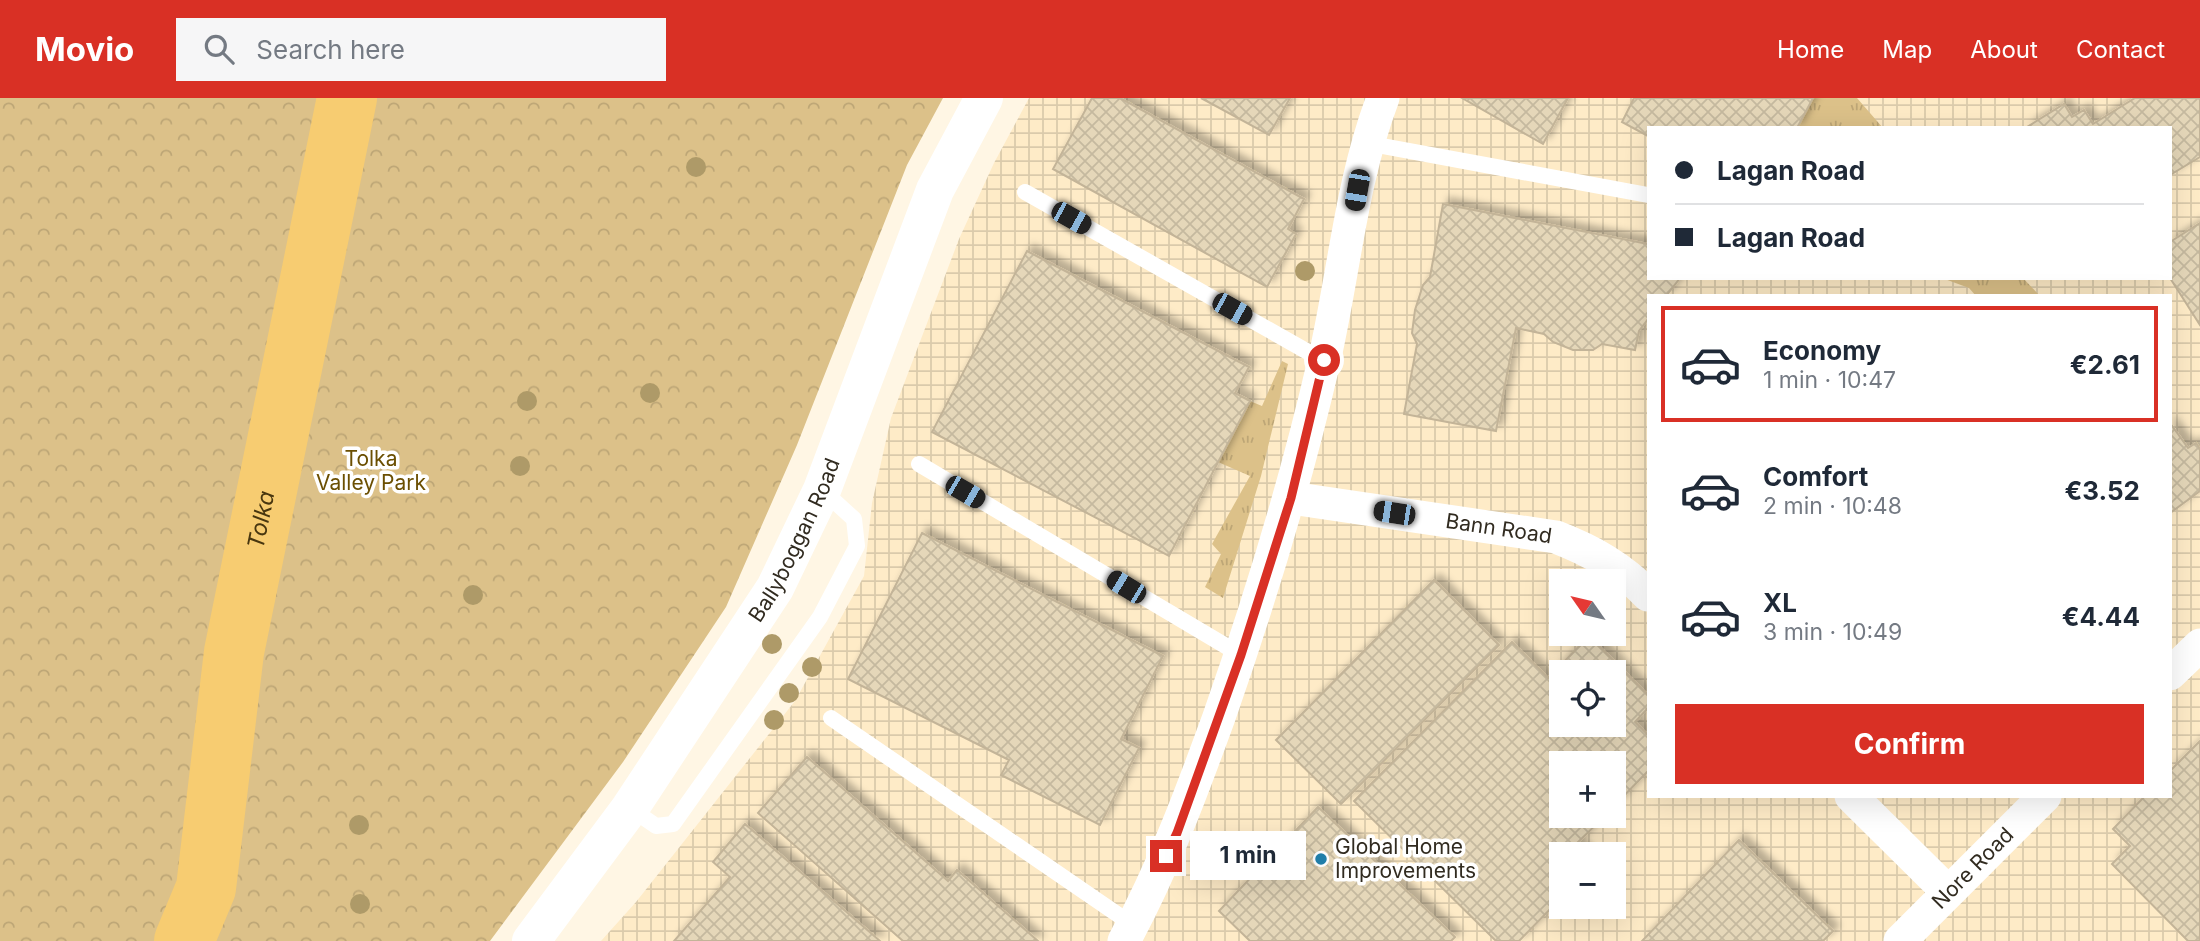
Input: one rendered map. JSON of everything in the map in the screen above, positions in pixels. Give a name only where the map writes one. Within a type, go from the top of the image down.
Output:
[{"type":"street","name":"Ballyboggan Road","points":[[531,941],[630,808],[775,588],[822,490],[935,190],[984,98]]},
{"type":"street","points":[[1128,933],[1177,833],[1241,655],[1291,498],[1324,360],[1366,143],[1383,98]]},
{"type":"street","name":"Bann Road","points":[[1291,498],[1556,537],[1591,550],[1626,573],[1647,594]]},
{"type":"street","points":[[2172,672],[2200,645]]},
{"type":"street","points":[[1854,798],[1948,892]]},
{"type":"street","name":"Nore Road","points":[[1900,941],[2043,798]]},
{"type":"lane","points":[[1366,143],[1647,195]]},
{"type":"lane","points":[[1025,192],[1324,360]]},
{"type":"lane","points":[[919,464],[1241,655]]},
{"type":"lane","points":[[630,808],[656,826],[673,824],[820,617],[857,546],[854,519],[822,490]]},
{"type":"lane","points":[[831,718],[1128,933]]},
{"type":"shaded area","points":[[1029,98],[2200,98],[2200,941],[601,941],[636,902],[795,701],[864,576],[872,503],[891,418],[959,239],[994,163]]},
{"type":"green space","name":"Tolka Valley Park","points":[[0,98],[943,98],[907,165],[797,445],[726,607],[623,762],[490,941],[0,941]]},
{"type":"green space","points":[[1813,98],[1857,98],[1881,126],[1798,126]]},
{"type":"green space","points":[[1947,280],[2025,280],[2038,294],[1974,294],[1969,288]]},
{"type":"green space","points":[[1282,361],[1288,364],[1261,476],[1223,598],[1205,587],[1221,554],[1212,544],[1250,476],[1218,462],[1250,401],[1262,406]]},
{"type":"building","points":[[1092,98],[1120,98],[1304,199],[1288,229],[1296,234],[1267,287],[1053,169]]},
{"type":"building","points":[[1201,98],[1290,98],[1269,135]]},
{"type":"building","points":[[1462,98],[1568,98],[1543,144]]},
{"type":"building","points":[[1634,98],[1813,98],[1798,126],[1647,126],[1647,135],[1622,122]]},
{"type":"building","points":[[2135,98],[2200,98],[2200,157],[2172,174],[2172,126],[2029,126],[2064,104],[2072,117],[2084,110],[2093,124]]},
{"type":"building","points":[[1443,204],[1647,244],[1647,280],[1678,280],[1668,294],[1647,294],[1647,320],[1639,331],[1635,350],[1602,344],[1593,350],[1573,350],[1553,342],[1544,334],[1516,328],[1496,431],[1404,414],[1417,344],[1412,333],[1415,310],[1423,285],[1430,277]]},
{"type":"building","points":[[2200,223],[2200,325],[2171,280],[2172,241]]},
{"type":"building","points":[[1027,251],[1249,367],[1235,393],[1250,401],[1169,556],[932,432]]},
{"type":"building","points":[[2172,426],[2188,448],[2196,443],[2200,449],[2200,491],[2172,512]]},
{"type":"building","points":[[922,533],[1163,656],[1121,739],[1139,748],[1100,825],[1001,775],[1009,760],[848,679]]},
{"type":"building","points":[[1434,580],[1499,645],[1341,804],[1276,740]]},
{"type":"building","points":[[1512,642],[1549,677],[1549,737],[1626,737],[1626,673],[1647,694],[1647,709],[1635,722],[1647,734],[1647,772],[1626,794],[1626,751],[1549,751],[1549,828],[1593,828],[1578,842],[1549,842],[1549,910],[1519,941],[1496,941],[1354,801]]},
{"type":"building","points":[[1579,646],[1599,646],[1613,660],[1566,660]]},
{"type":"building","points":[[2200,741],[2200,941],[2188,941],[2112,864],[2130,846],[2113,829],[2143,798],[2172,798],[2172,769]]},
{"type":"building","points":[[807,757],[948,881],[957,870],[1038,941],[903,941],[758,813]]},
{"type":"building","name":"Global Home Improvements","points":[[1318,807],[1455,937],[1451,941],[1250,941],[1219,911]]},
{"type":"building","points":[[745,824],[880,941],[674,941],[730,877],[713,862]]},
{"type":"building","points":[[1739,840],[1833,931],[1823,941],[1642,941]]},
{"type":"waterway","name":"Tolka","points":[[184,941],[206,888],[234,652],[347,98]]},
{"type":"place","name":"Global Home Improvements","points":[[1321,859]]},
{"type":"route","points":[[1166,856],[1177,833],[1241,655],[1291,498],[1324,360]]}]
